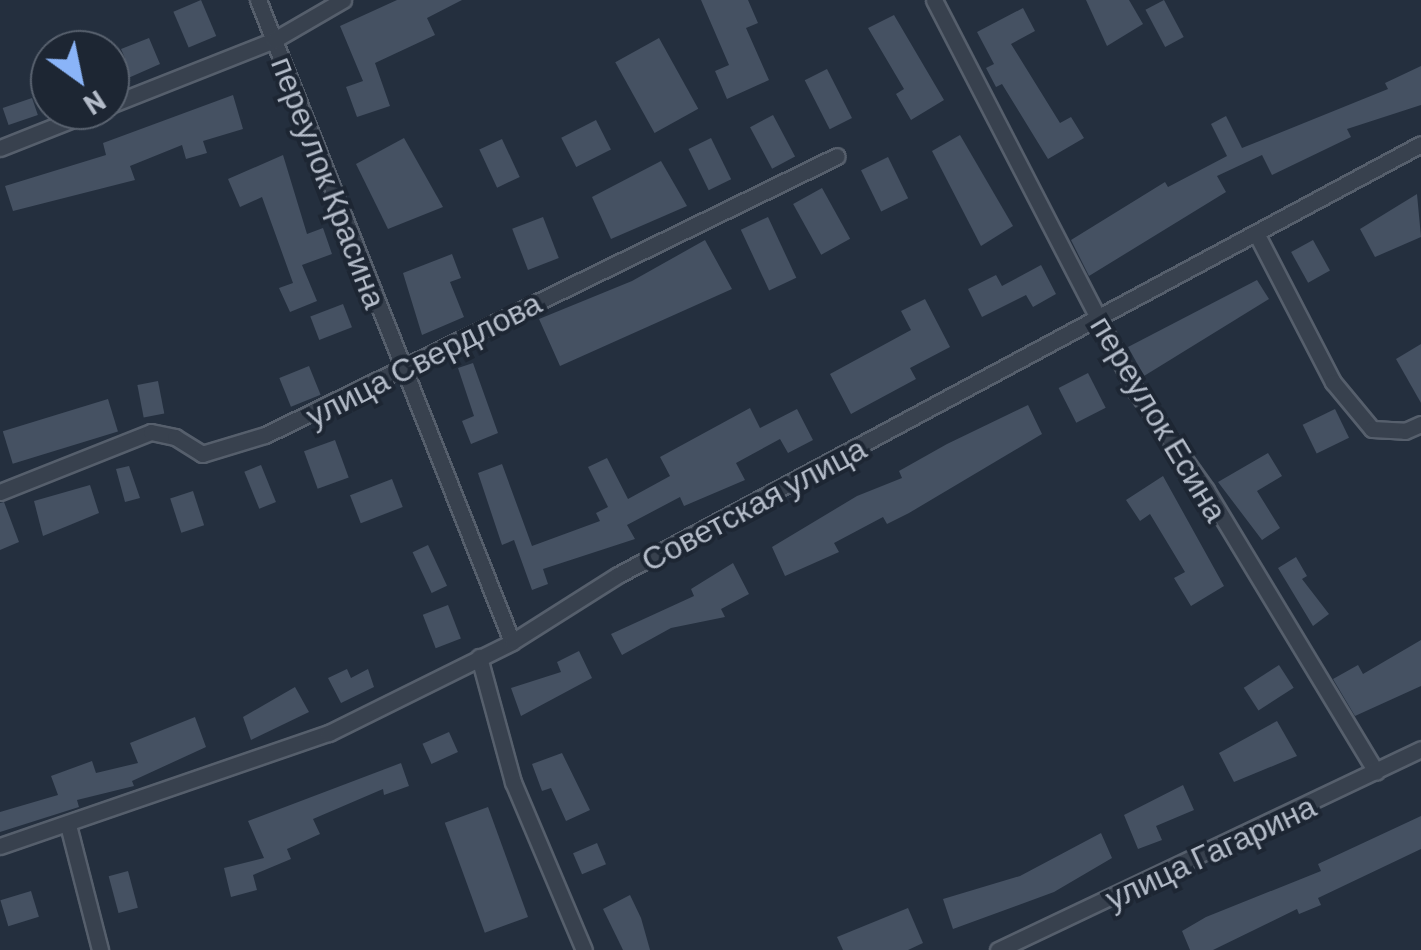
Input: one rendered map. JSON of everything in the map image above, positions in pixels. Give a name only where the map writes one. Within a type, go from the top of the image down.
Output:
[{"type":"street","name":"переулок Красина","points":[[258,0],[512,642]]},
{"type":"street","points":[[130,97],[274,40],[343,0]]},
{"type":"street","name":"переулок Есина","points":[[934,0],[1136,390],[1206,490],[1376,772]]},
{"type":"street","points":[[0,148],[45,130]]},
{"type":"street","name":"Советская улица","points":[[0,846],[329,733],[512,642],[618,575],[1100,320],[1421,144]]},
{"type":"street","name":"улица Свердлова","points":[[0,492],[152,432],[176,437],[202,454],[234,445],[405,372],[570,284],[838,156]]},
{"type":"street","points":[[1256,232],[1333,382],[1372,429],[1405,432],[1421,424]]},
{"type":"street","points":[[479,657],[512,782],[584,950]]},
{"type":"street","name":"улица Гагарина","points":[[998,950],[1421,750]]},
{"type":"street","points":[[68,825],[100,950]]},
{"type":"building","points":[[201,0],[216,36],[189,48],[173,12]]},
{"type":"building","points":[[397,0],[462,0],[427,18],[435,35],[375,63],[390,106],[357,117],[346,87],[363,81],[340,26]]},
{"type":"building","points":[[701,0],[748,0],[758,23],[746,28],[769,80],[727,99],[715,71],[729,65]]},
{"type":"building","points":[[1086,0],[1129,0],[1143,24],[1107,46]]},
{"type":"building","points":[[1164,0],[1184,37],[1165,47],[1145,10]]},
{"type":"building","points":[[1023,8],[1035,31],[1011,44],[1060,123],[1071,117],[1084,138],[1048,159],[1002,84],[996,87],[986,68],[994,64],[977,32]]},
{"type":"building","points":[[894,15],[944,100],[911,120],[896,94],[904,89],[868,28]]},
{"type":"building","points":[[149,38],[160,64],[130,77],[130,45]]},
{"type":"building","points":[[659,38],[698,109],[655,133],[615,62]]},
{"type":"building","points":[[1421,66],[1421,105],[1347,129],[1351,137],[1272,175],[1262,155],[1217,176],[1226,192],[1089,276],[1071,240],[1165,182],[1168,187],[1227,156],[1211,124],[1226,116],[1242,148],[1388,89],[1385,83]]},
{"type":"building","points":[[827,69],[852,118],[830,129],[805,80]]},
{"type":"building","points":[[233,95],[243,129],[203,141],[207,153],[186,159],[182,145],[130,166],[135,180],[13,211],[5,186],[106,155],[103,143]]},
{"type":"building","points":[[30,99],[30,118],[9,125],[3,108]]},
{"type":"building","points":[[773,115],[795,156],[772,169],[750,127]]},
{"type":"building","points":[[596,120],[611,149],[576,167],[561,138]]},
{"type":"building","points":[[960,135],[1013,226],[981,246],[932,151]]},
{"type":"building","points":[[404,138],[443,207],[388,229],[356,164]]},
{"type":"building","points":[[711,138],[731,179],[709,190],[689,149]]},
{"type":"building","points":[[502,139],[520,177],[497,188],[479,150]]},
{"type":"building","points":[[283,155],[307,234],[323,228],[332,254],[302,265],[317,301],[290,312],[279,288],[293,283],[262,197],[240,207],[228,179]]},
{"type":"building","points":[[888,157],[908,198],[881,211],[861,170]]},
{"type":"building","points":[[661,161],[687,206],[611,239],[592,197]]},
{"type":"building","points":[[822,188],[850,239],[821,255],[793,204]]},
{"type":"building","points":[[1417,194],[1421,237],[1375,257],[1360,229]]},
{"type":"building","points":[[543,217],[559,258],[528,270],[512,229]]},
{"type":"building","points":[[768,217],[796,278],[769,290],[741,230]]},
{"type":"building","points":[[705,240],[732,289],[560,366],[539,319],[632,281]]},
{"type":"building","points":[[1313,240],[1330,271],[1308,283],[1291,252]]},
{"type":"building","points":[[452,254],[461,278],[450,282],[464,317],[422,335],[403,273]]},
{"type":"building","points":[[1041,265],[1056,294],[1033,307],[1026,295],[982,317],[968,289],[996,275],[1002,286]]},
{"type":"building","points":[[1257,280],[1269,299],[1144,376],[1128,347]]},
{"type":"building","points":[[925,299],[950,347],[910,368],[916,379],[851,414],[830,374],[911,330],[901,311]]},
{"type":"building","points":[[343,304],[352,327],[319,340],[310,317]]},
{"type":"building","points":[[1421,344],[1421,403],[1396,359]]},
{"type":"building","points":[[473,363],[498,433],[471,444],[462,421],[474,416],[458,368]]},
{"type":"building","points":[[309,366],[321,395],[291,407],[279,378]]},
{"type":"building","points":[[1088,373],[1106,408],[1076,423],[1059,388]]},
{"type":"building","points":[[158,381],[164,413],[144,417],[137,385]]},
{"type":"building","points":[[108,399],[118,432],[13,464],[3,431]]},
{"type":"building","points":[[1028,405],[1042,434],[909,513],[887,524],[883,517],[834,543],[839,552],[785,576],[772,547],[857,496],[902,478],[899,471],[947,444]]},
{"type":"building","points":[[750,408],[760,428],[797,409],[813,440],[788,453],[780,439],[736,463],[745,480],[684,506],[680,497],[627,525],[635,539],[543,569],[548,584],[532,590],[514,540],[502,545],[478,473],[502,464],[532,546],[600,521],[596,513],[608,507],[588,467],[607,458],[628,499],[670,476],[660,457]]},
{"type":"building","points":[[1335,409],[1349,438],[1317,454],[1303,425]]},
{"type":"building","points":[[335,440],[349,478],[318,489],[304,451]]},
{"type":"building","points":[[1268,453],[1282,476],[1257,491],[1280,528],[1262,540],[1218,482]]},
{"type":"building","points":[[261,465],[276,502],[259,509],[244,472]]},
{"type":"building","points":[[129,466],[140,498],[125,502],[116,469]]},
{"type":"building","points":[[1163,476],[1224,586],[1191,606],[1174,578],[1185,572],[1150,514],[1140,521],[1126,500]]},
{"type":"building","points":[[392,479],[403,507],[361,523],[350,495]]},
{"type":"building","points":[[90,485],[99,513],[43,536],[34,501]]},
{"type":"building","points":[[193,491],[204,525],[181,533],[170,498]]},
{"type":"building","points":[[4,502],[19,542],[0,550],[0,503]]},
{"type":"building","points":[[428,545],[447,586],[432,593],[413,552]]},
{"type":"building","points":[[1296,557],[1307,576],[1302,579],[1329,614],[1313,626],[1278,568]]},
{"type":"building","points":[[733,563],[749,594],[721,609],[725,617],[671,628],[622,655],[611,634],[694,596],[691,589]]},
{"type":"building","points":[[448,605],[461,639],[436,648],[423,615]]},
{"type":"building","points":[[1421,640],[1421,686],[1355,716],[1333,679],[1358,665],[1363,674]]},
{"type":"building","points":[[579,651],[592,678],[521,716],[511,688],[561,672],[557,662]]},
{"type":"building","points":[[1279,665],[1294,688],[1258,711],[1244,688]]},
{"type":"building","points":[[347,669],[351,678],[368,669],[374,687],[341,703],[328,678]]},
{"type":"building","points":[[295,687],[309,712],[251,740],[243,717]]},
{"type":"building","points":[[195,717],[206,747],[132,781],[134,786],[77,800],[79,807],[0,832],[0,812],[58,795],[51,776],[92,761],[96,773],[138,763],[130,743]]},
{"type":"building","points":[[1277,721],[1297,756],[1234,782],[1219,753]]},
{"type":"building","points":[[449,732],[458,752],[431,764],[423,744]]},
{"type":"building","points":[[562,753],[590,810],[566,821],[551,788],[542,791],[532,764]]},
{"type":"building","points":[[401,763],[409,786],[384,795],[383,789],[313,819],[320,834],[287,849],[291,859],[253,875],[257,890],[231,897],[224,868],[264,858],[248,821]]},
{"type":"building","points":[[1183,785],[1194,810],[1156,826],[1162,840],[1138,849],[1124,815]]},
{"type":"building","points":[[488,807],[528,917],[485,933],[445,823]]},
{"type":"building","points":[[1421,816],[1421,849],[1318,898],[1321,905],[1299,914],[1297,909],[1213,950],[1190,950],[1182,931],[1206,917],[1321,871],[1318,864]]},
{"type":"building","points":[[1101,833],[1112,858],[1054,892],[953,929],[943,899],[1020,876]]},
{"type":"building","points":[[597,843],[606,864],[582,874],[573,853]]},
{"type":"building","points":[[128,871],[138,908],[119,913],[109,876]]},
{"type":"building","points":[[31,891],[39,917],[8,926],[0,900]]},
{"type":"building","points":[[630,895],[650,950],[623,950],[603,909]]},
{"type":"building","points":[[908,908],[923,943],[908,950],[843,950],[837,937]]}]
